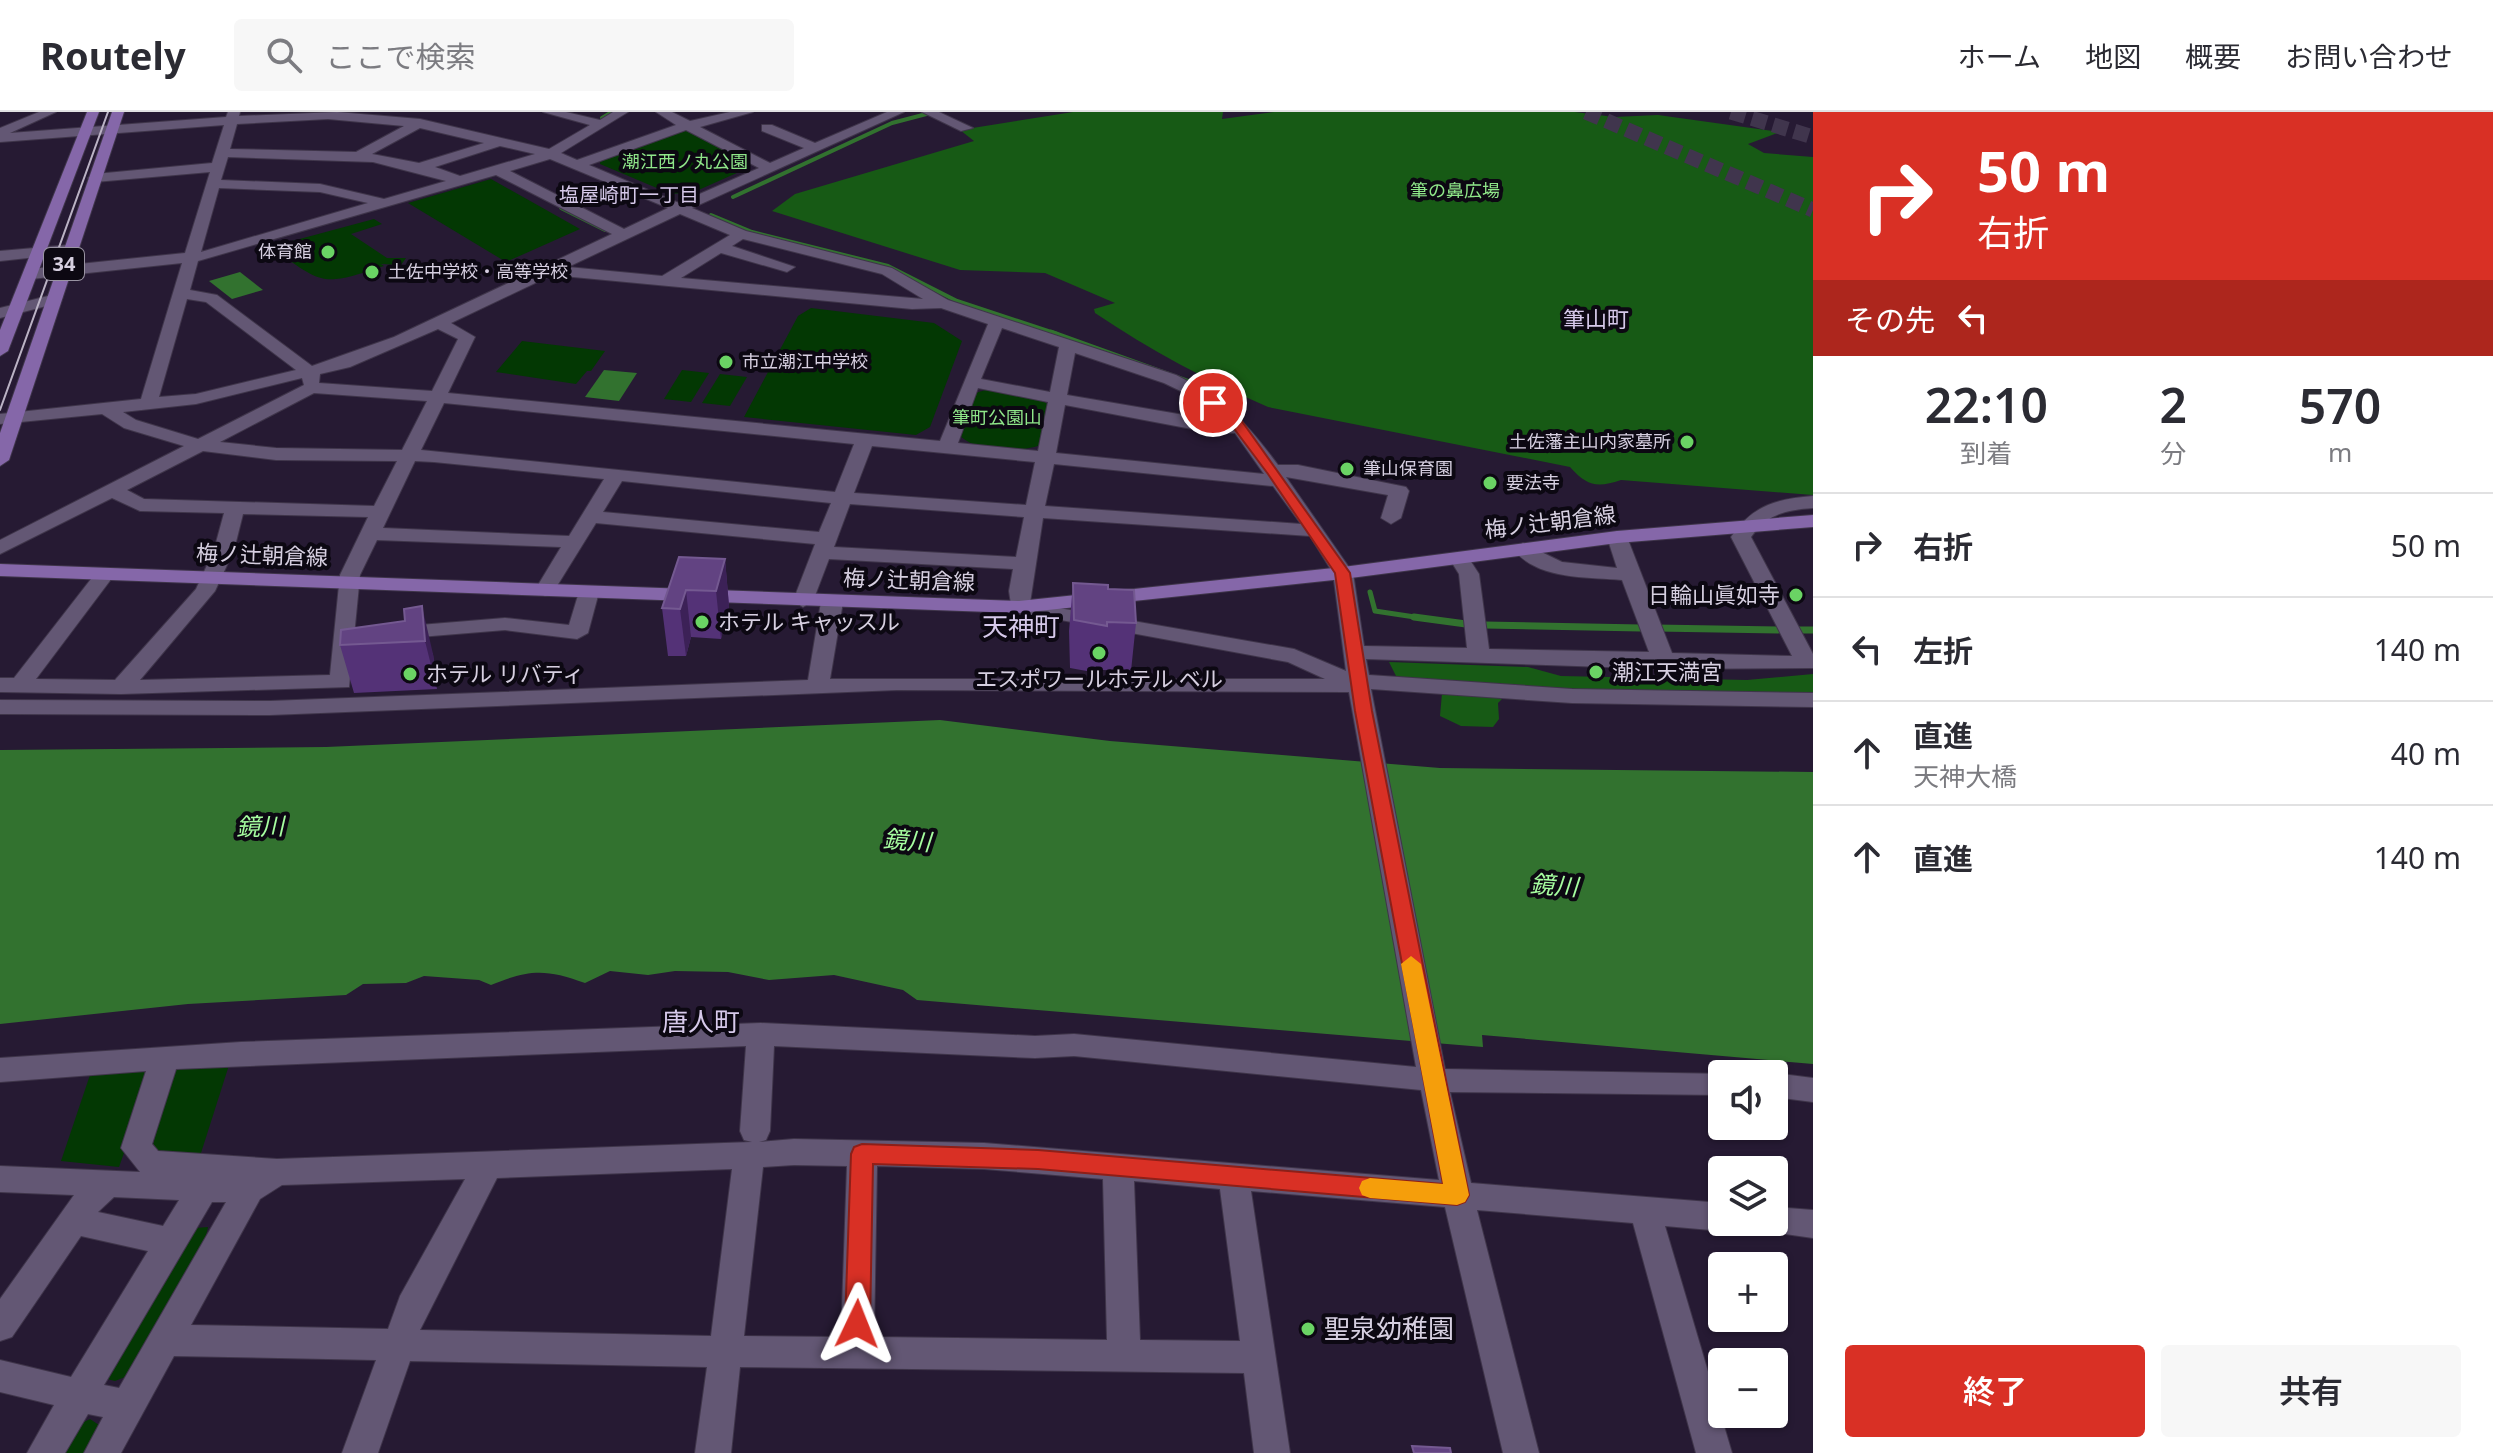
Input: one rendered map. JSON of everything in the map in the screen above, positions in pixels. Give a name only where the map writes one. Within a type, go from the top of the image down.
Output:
[{"type":"main road","name":"34","points":[[0,351],[93,112]]},
{"type":"main road","name":"34","points":[[0,460],[8,419],[20,394],[118,112]]},
{"type":"main road","name":"梅ノ辻朝倉線","points":[[0,570],[1019,607],[1343,573],[1617,537],[1813,521]]},
{"type":"street","points":[[3,131],[50,112]]},
{"type":"street","points":[[357,157],[439,112]]},
{"type":"street","points":[[549,112],[602,124]]},
{"type":"street","points":[[31,274],[190,259],[551,154],[622,112]]},
{"type":"street","points":[[662,112],[769,168]]},
{"type":"street","points":[[578,164],[689,126],[747,112]]},
{"type":"street","points":[[928,112],[966,128]]},
{"type":"street","points":[[0,548],[199,445],[311,381],[886,113]]},
{"type":"street","points":[[3,131],[85,131],[233,116],[329,114],[419,124],[551,154],[684,207],[741,234],[887,271],[942,303],[1143,369],[1195,391],[1239,427],[1277,476],[1343,573],[1361,698],[1431,1070],[1457,1195],[1521,1453]]},
{"type":"street","points":[[148,405],[233,116]]},
{"type":"street","points":[[767,128],[814,148]]},
{"type":"street","points":[[419,168],[500,142]]},
{"type":"street","points":[[272,183],[302,153]]},
{"type":"street","points":[[95,178],[219,160],[302,153],[357,157],[419,168],[460,181]]},
{"type":"street","points":[[498,170],[625,235]]},
{"type":"street","points":[[213,184],[272,183],[349,192],[384,203]]},
{"type":"street","points":[[663,282],[741,234]]},
{"type":"street","points":[[718,247],[787,267]]},
{"type":"street","points":[[0,256],[69,250]]},
{"type":"street","points":[[550,270],[912,304],[942,303]]},
{"type":"street","points":[[180,293],[211,298],[311,381]]},
{"type":"street","points":[[0,313],[52,300]]},
{"type":"street","points":[[947,448],[991,329],[1000,322]]},
{"type":"street","points":[[10,685],[121,687],[341,682],[350,575],[467,337],[438,323]]},
{"type":"street","points":[[1068,344],[1019,607],[1294,656],[1361,698]]},
{"type":"street","points":[[8,419],[148,405],[311,381],[1047,459],[1277,476],[1298,471],[1399,491],[1391,518]]},
{"type":"street","points":[[971,382],[1213,428],[1239,427]]},
{"type":"street","points":[[108,410],[130,424],[199,445],[276,454],[411,455],[840,498],[1316,531]]},
{"type":"street","points":[[803,601],[840,498],[865,440]]},
{"type":"street","points":[[545,590],[616,475]]},
{"type":"street","points":[[112,490],[140,505],[382,512]]},
{"type":"street","points":[[1354,652],[1665,662],[1807,663],[1741,537],[1748,526],[1771,505],[1813,502]]},
{"type":"street","points":[[121,687],[205,591],[235,508]]},
{"type":"street","points":[[590,517],[823,545],[1025,564]]},
{"type":"street","points":[[371,534],[575,542]]},
{"type":"street","points":[[1617,537],[1650,631],[1665,662]]},
{"type":"street","points":[[1523,549],[1533,560],[1550,565],[1632,575]]},
{"type":"street","points":[[1459,558],[1469,574],[1479,657]]},
{"type":"street","points":[[10,685],[105,574]]},
{"type":"street","points":[[344,639],[445,627],[505,624],[577,633],[589,592]]},
{"type":"street","points":[[818,685],[832,602]]},
{"type":"street","points":[[1361,698],[1374,681],[1572,696],[1813,700]]},
{"type":"street","points":[[0,707],[270,708],[897,683],[1361,698]]},
{"type":"street","points":[[713,1453],[752,1143],[761,1034]]},
{"type":"street","points":[[0,1070],[241,1053],[761,1034],[1035,1047],[1074,1045],[1431,1070],[1586,1085],[1635,1081],[1708,1083]]},
{"type":"street","points":[[164,1060],[136,1148],[140,1156],[151,1163],[277,1172],[488,1166],[752,1143],[862,1154],[984,1156],[1118,1165],[1708,1216]]},
{"type":"street","points":[[1788,1087],[1813,1090]]},
{"type":"street","points":[[857,1352],[862,1154]]},
{"type":"street","points":[[1118,1165],[1124,1355]]},
{"type":"street","points":[[360,1453],[412,1307],[488,1166]]},
{"type":"street","points":[[102,1453],[249,1190],[277,1172]]},
{"type":"street","points":[[1234,1177],[1272,1453]]},
{"type":"street","points":[[0,1179],[249,1190]]},
{"type":"street","points":[[0,1326],[75,1221],[105,1186]]},
{"type":"street","points":[[45,1453],[202,1190]]},
{"type":"street","points":[[1645,1211],[1714,1453]]},
{"type":"street","points":[[75,1221],[171,1242]]},
{"type":"street","points":[[1788,1222],[1813,1224]]},
{"type":"street","points":[[165,1340],[1259,1357]]},
{"type":"street","points":[[0,1376],[128,1407]]},
{"type":"green space","name":"筆の鼻広場","points":[[1073,112],[1223,112],[1222,119],[1274,112],[1575,112],[1614,117],[1658,115],[1780,132],[1748,144],[1764,153],[1813,157],[1813,495],[1621,480],[1593,484],[1570,467],[1268,407],[1180,364],[1095,313],[1094,309],[1115,303],[1045,273],[960,270],[772,211],[795,194],[974,141],[960,130]]},
{"type":"green space","name":"潮江西ノ丸公園","points":[[677,131],[693,131],[750,161],[748,168],[694,192],[671,194],[600,164],[601,158]]},
{"type":"green space","points":[[491,179],[580,229],[506,262],[408,203]]},
{"type":"green space","name":"体育館","points":[[374,219],[382,224],[351,234],[387,258],[406,258],[401,265],[381,264],[384,266],[347,277],[324,279],[302,269],[270,247]]},
{"type":"green space","points":[[811,308],[934,323],[962,341],[930,427],[916,435],[744,417],[798,316]]},
{"type":"green space","points":[[522,341],[605,351],[591,371],[587,371],[576,384],[496,372]]},
{"type":"green space","points":[[682,370],[709,373],[691,402],[664,399]]},
{"type":"green space","points":[[720,374],[747,377],[730,406],[702,403]]},
{"type":"green space","name":"筆町公園山","points":[[993,388],[1039,398],[1049,405],[1041,445],[999,450],[977,446],[960,436],[975,393]]},
{"type":"green space","points":[[1389,662],[1528,667],[1561,676],[1747,680],[1813,674],[1813,692],[1641,693],[1516,685],[1498,703],[1499,719],[1493,727],[1461,726],[1440,716],[1442,693],[1401,686]]},
{"type":"green space","points":[[230,1062],[201,1153],[155,1155],[152,1149],[172,1067]]},
{"type":"green space","points":[[154,1068],[119,1167],[61,1161],[91,1072]]},
{"type":"green space","points":[[208,1227],[205,1240],[125,1377],[115,1381],[107,1379],[196,1228]]},
{"type":"green space","points":[[90,1419],[99,1425],[87,1453],[62,1453],[82,1423]]},
{"type":"water","points":[[240,272],[263,290],[232,299],[209,281]]},
{"type":"water","points":[[604,370],[637,373],[619,401],[585,397]]},
{"type":"water","name":"鏡川","points":[[940,720],[1110,741],[1440,768],[1813,772],[1813,1064],[1482,1035],[1483,1047],[917,1000],[903,990],[834,975],[769,980],[728,972],[675,971],[648,975],[610,971],[585,983],[559,975],[538,973],[491,985],[479,980],[424,976],[406,983],[363,984],[346,995],[188,1004],[0,1024],[0,750],[326,747]]},
{"type":"building","points":[[679,557],[725,559],[716,591],[686,590],[680,609],[662,608]]},
{"type":"building","points":[[1073,583],[1134,590],[1136,623],[1107,622],[1107,626],[1074,620]]},
{"type":"building","points":[[422,606],[425,641],[340,645],[341,630],[405,621],[404,609]]},
{"type":"building","points":[[1412,1446],[1450,1448],[1451,1453],[1414,1453]]},
{"type":"waterway","points":[[602,118],[612,112]]},
{"type":"waterway","points":[[733,197],[892,123],[934,112]]},
{"type":"waterway","points":[[561,208],[605,230]]},
{"type":"waterway","points":[[711,215],[752,232],[888,266],[957,301],[1052,332]]},
{"type":"waterway","points":[[1052,332],[1057,334]]},
{"type":"waterway","points":[[1052,332],[1201,386]]},
{"type":"waterway","points":[[1370,592],[1375,611],[1421,618]]},
{"type":"waterway","points":[[1414,617],[1421,618]]},
{"type":"waterway","points":[[1421,618],[1466,624]]},
{"type":"waterway","points":[[1421,618],[1428,619]]},
{"type":"waterway","points":[[1485,625],[1641,628]]},
{"type":"waterway","points":[[1656,628],[1778,630]]},
{"type":"waterway","points":[[1798,630],[1813,630]]},
{"type":"tunnel","points":[[1586,112],[1813,210]]},
{"type":"tunnel","points":[[1731,112],[1813,137]]},
{"type":"tram line","points":[[0,410],[108,112]]},
{"type":"slow traffic","points":[[1370,1188],[1457,1195],[1411,964]]},
{"type":"place","name":"体育館","points":[[328,252]]},
{"type":"place","name":"土佐中学校・高等学校","points":[[372,272]]},
{"type":"place","name":"市立潮江中学校","points":[[726,362]]},
{"type":"place","name":"土佐藩主山内家墓所","points":[[1687,442]]},
{"type":"place","name":"筆山保育園","points":[[1347,469]]},
{"type":"place","name":"要法寺","points":[[1490,483]]},
{"type":"place","name":"日輪山眞如寺","points":[[1796,595]]},
{"type":"place","name":"ホテル キャッスル","points":[[702,622]]},
{"type":"place","name":"エスポワールホテル ベル","points":[[1099,653]]},
{"type":"place","name":"潮江天満宮","points":[[1596,672]]},
{"type":"place","name":"ホテル リバティ","points":[[410,674]]},
{"type":"place","name":"聖泉幼稚園","points":[[1308,1329]]},
{"type":"district","name":"塩屋崎町一丁目","points":[[629,195]]},
{"type":"district","name":"筆山町","points":[[1596,319]]},
{"type":"district","name":"天神町","points":[[1021,627]]},
{"type":"district","name":"唐人町","points":[[701,1022]]},
{"type":"route","points":[[857,1324],[862,1154],[984,1156],[1118,1165],[1457,1195],[1363,711],[1343,573],[1237,423],[1213,403]]}]
